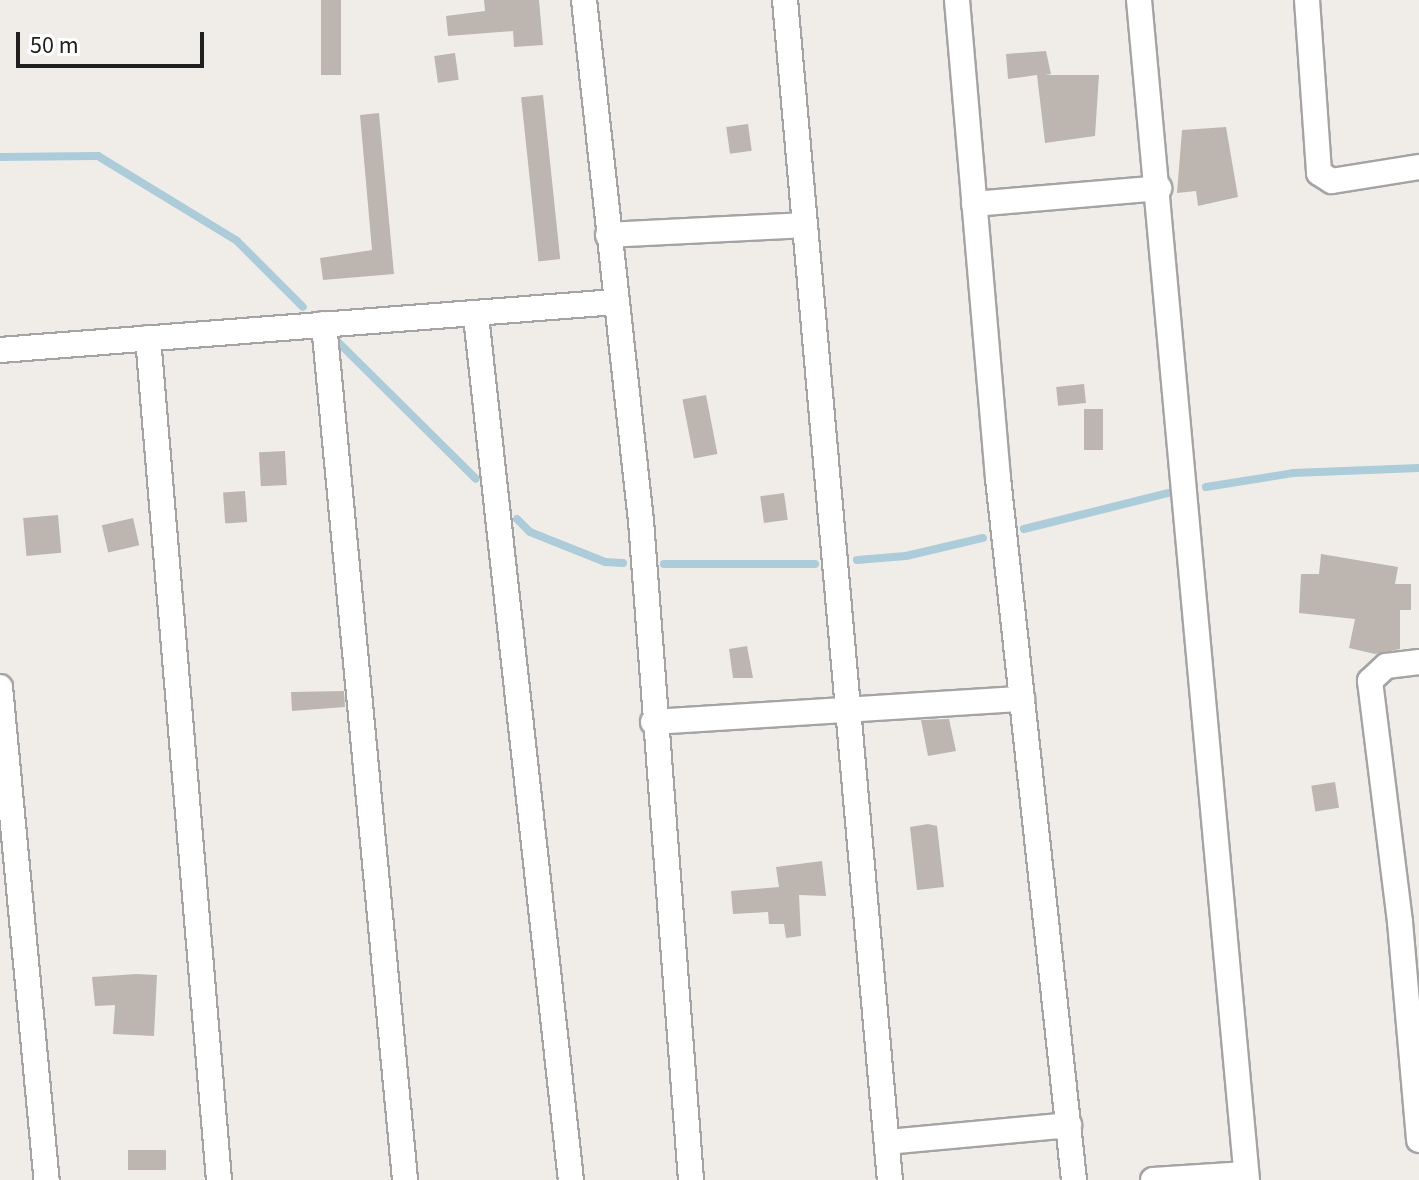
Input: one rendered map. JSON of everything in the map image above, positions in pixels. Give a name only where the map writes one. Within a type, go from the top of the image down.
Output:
[{"type":"street","points":[[584,0],[641,521],[653,722],[691,1180]]},
{"type":"street","points":[[785,0],[890,1180]]},
{"type":"street","points":[[957,0],[1022,699],[1074,1180]]},
{"type":"street","points":[[1139,0],[1159,188],[1246,1177],[1153,1180]]},
{"type":"street","points":[[1307,0],[1319,173],[1332,181],[1419,167]]},
{"type":"street","points":[[974,204],[1159,188]]},
{"type":"street","points":[[608,235],[805,225]]},
{"type":"street","points":[[0,350],[324,324],[476,316],[615,302]]},
{"type":"street","points":[[476,316],[571,1180]]},
{"type":"street","points":[[324,324],[405,1180]]},
{"type":"street","points":[[148,338],[219,1180]]},
{"type":"street","points":[[1419,662],[1386,666],[1370,681],[1419,1140]]},
{"type":"street","points":[[0,687],[47,1180]]},
{"type":"street","points":[[653,722],[1022,699]]},
{"type":"street","points":[[887,1142],[1069,1125]]},
{"type":"building","points":[[321,0],[341,0],[341,75],[321,75]]},
{"type":"building","points":[[484,0],[539,0],[543,45],[514,47],[513,31],[448,36],[446,16],[485,11]]},
{"type":"building","points":[[1046,51],[1051,74],[1045,75],[1099,75],[1095,136],[1045,143],[1037,75],[1008,79],[1006,54]]},
{"type":"building","points":[[455,53],[459,80],[438,83],[434,56]]},
{"type":"building","points":[[543,95],[560,259],[538,261],[521,97]]},
{"type":"building","points":[[379,113],[394,274],[323,280],[320,258],[372,250],[360,115]]},
{"type":"building","points":[[748,124],[752,151],[730,154],[726,127]]},
{"type":"building","points":[[1226,127],[1238,197],[1198,206],[1196,191],[1177,193],[1182,130]]},
{"type":"building","points":[[1084,384],[1086,403],[1058,406],[1056,387]]},
{"type":"building","points":[[706,395],[717,454],[694,458],[682,400]]},
{"type":"building","points":[[1084,409],[1103,409],[1103,450],[1084,450]]},
{"type":"building","points":[[285,451],[287,485],[261,486],[259,452]]},
{"type":"building","points":[[245,491],[247,522],[225,523],[223,493]]},
{"type":"building","points":[[784,493],[788,520],[764,523],[760,496]]},
{"type":"building","points":[[58,515],[61,553],[26,556],[23,518]]},
{"type":"building","points":[[133,518],[139,545],[108,552],[102,525]]},
{"type":"building","points":[[1321,554],[1398,567],[1395,584],[1411,584],[1411,610],[1400,610],[1400,649],[1375,654],[1349,648],[1355,619],[1299,613],[1301,574],[1319,574]]},
{"type":"building","points":[[747,646],[753,678],[733,678],[729,649]]},
{"type":"building","points":[[344,691],[345,707],[292,711],[291,692]]},
{"type":"building","points":[[949,719],[956,751],[928,756],[921,720]]},
{"type":"building","points":[[1335,782],[1339,808],[1315,811],[1311,786]]},
{"type":"building","points":[[937,826],[944,887],[917,890],[910,827]]},
{"type":"building","points":[[822,861],[826,896],[799,895],[801,936],[786,938],[784,924],[769,924],[768,912],[733,914],[731,891],[779,887],[776,867]]},
{"type":"building","points":[[157,975],[154,1036],[113,1034],[115,1005],[95,1006],[92,977]]},
{"type":"building","points":[[128,1150],[166,1150],[166,1170],[128,1170]]},
{"type":"waterway","points":[[0,157],[98,156],[237,241],[303,307]]},
{"type":"waterway","points":[[338,342],[476,479]]},
{"type":"waterway","points":[[1206,487],[1293,473],[1419,468]]},
{"type":"waterway","points":[[1024,529],[1168,493]]},
{"type":"waterway","points":[[517,519],[530,532],[605,562],[623,563]]},
{"type":"waterway","points":[[857,560],[906,556],[983,538]]},
{"type":"waterway","points":[[664,564],[815,564]]}]
